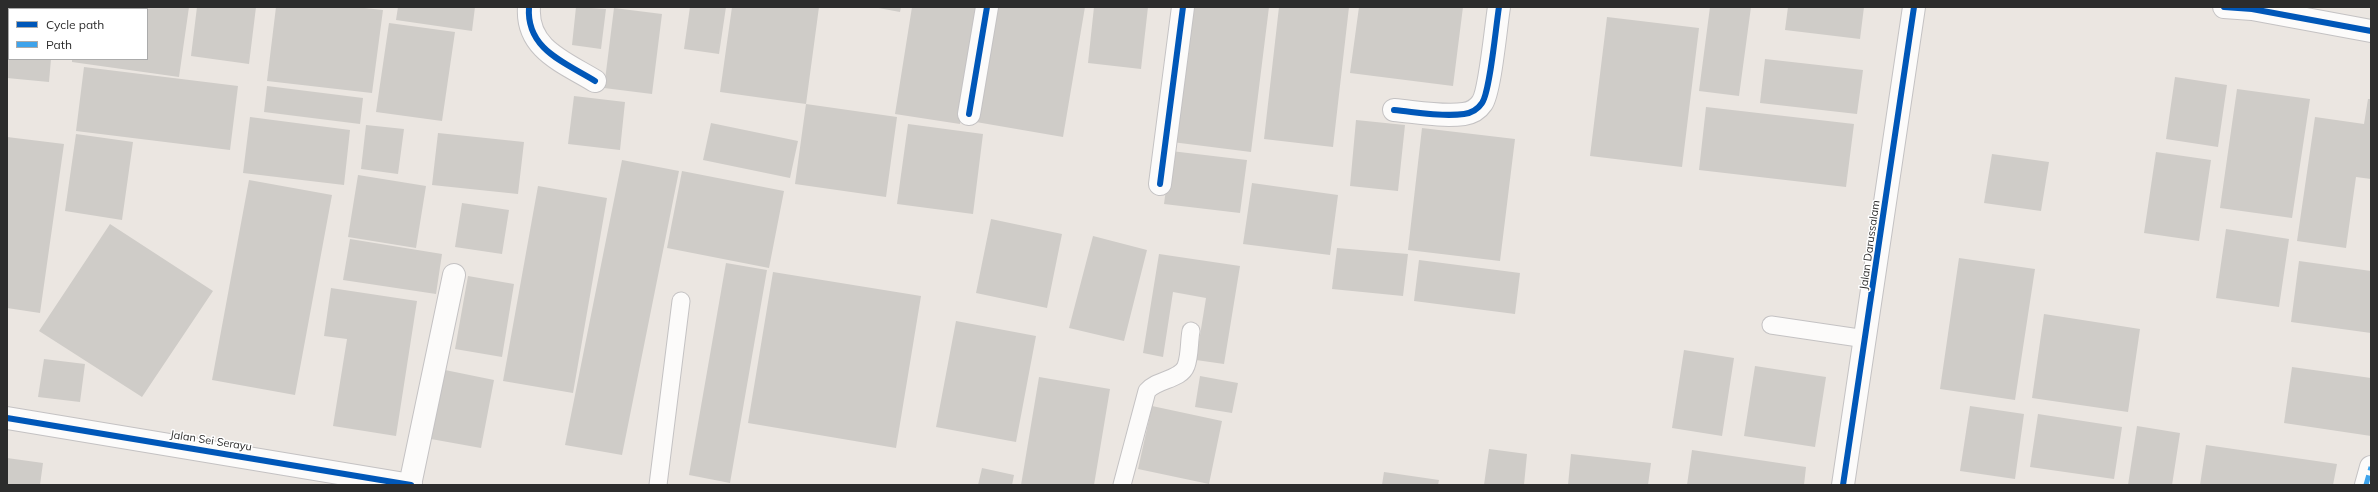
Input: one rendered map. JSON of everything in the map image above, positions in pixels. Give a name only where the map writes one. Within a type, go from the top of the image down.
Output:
[{"type":"street","points":[[530,7],[531,30],[542,48],[595,81]]},
{"type":"street","points":[[969,114],[987,7]]},
{"type":"street","points":[[1160,184],[1183,7]]},
{"type":"street","points":[[1394,110],[1465,114],[1476,110],[1483,102],[1487,89],[1499,7]]},
{"type":"street","name":"Jalan Darussalam","points":[[1843,485],[1866,339],[1914,7]]},
{"type":"street","points":[[2224,7],[2252,8],[2371,31]]},
{"type":"street","points":[[411,485],[454,275]]},
{"type":"street","name":"Jalan Sei Serayu","points":[[7,418],[411,485]]},
{"type":"street","points":[[2366,485],[2371,467]]},
{"type":"lane","points":[[658,485],[681,301]]},
{"type":"lane","points":[[1771,325],[1866,339]]},
{"type":"lane","points":[[1122,485],[1147,391],[1155,384],[1184,370],[1187,362],[1190,331]]},
{"type":"building","points":[[7,7],[57,7],[8,8],[8,60],[51,60],[49,82],[7,78]]},
{"type":"building","points":[[189,7],[179,77],[72,62],[72,60],[148,60],[148,8],[79,8]]},
{"type":"building","points":[[197,7],[256,7],[249,64],[191,56]]},
{"type":"building","points":[[276,7],[355,7],[383,10],[372,93],[267,81]]},
{"type":"building","points":[[398,7],[475,7],[472,31],[396,20]]},
{"type":"building","points":[[576,7],[606,9],[601,49],[572,45]]},
{"type":"building","points":[[690,7],[726,7],[719,54],[684,49]]},
{"type":"building","points":[[732,7],[819,7],[806,104],[720,92]]},
{"type":"building","points":[[873,7],[901,7],[900,12]]},
{"type":"building","points":[[912,7],[979,7],[960,124],[895,114]]},
{"type":"building","points":[[996,7],[1085,7],[1063,137],[976,122]]},
{"type":"building","points":[[1094,7],[1148,7],[1141,69],[1088,63]]},
{"type":"building","points":[[1188,7],[1269,7],[1251,152],[1172,142]]},
{"type":"building","points":[[1279,7],[1349,7],[1333,147],[1264,139]]},
{"type":"building","points":[[1359,7],[1463,7],[1453,86],[1350,73]]},
{"type":"building","points":[[1710,7],[1751,7],[1739,96],[1699,91]]},
{"type":"building","points":[[1788,7],[1864,7],[1860,39],[1785,30]]},
{"type":"building","points":[[614,8],[662,14],[652,94],[604,88]]},
{"type":"building","points":[[1607,17],[1699,28],[1682,167],[1590,156]]},
{"type":"building","points":[[389,23],[455,32],[442,121],[376,112]]},
{"type":"building","points":[[1765,59],[1863,70],[1857,114],[1760,103]]},
{"type":"building","points":[[84,67],[238,86],[230,150],[76,131]]},
{"type":"building","points":[[2175,77],[2227,85],[2218,147],[2166,139]]},
{"type":"building","points":[[267,86],[363,98],[360,124],[264,112]]},
{"type":"building","points":[[2237,89],[2310,99],[2292,218],[2220,208]]},
{"type":"building","points":[[574,96],[625,102],[620,150],[568,144]]},
{"type":"building","points":[[2368,99],[2371,99],[2371,179],[2356,177],[2346,248],[2297,241],[2315,117],[2364,124]]},
{"type":"building","points":[[806,104],[897,117],[886,197],[795,184]]},
{"type":"building","points":[[1706,107],[1854,124],[1846,187],[1699,170]]},
{"type":"building","points":[[250,117],[350,130],[344,185],[243,173]]},
{"type":"building","points":[[1356,120],[1405,125],[1398,191],[1350,186]]},
{"type":"building","points":[[711,123],[798,141],[790,178],[703,160]]},
{"type":"building","points":[[908,124],[983,134],[973,214],[897,204]]},
{"type":"building","points":[[366,125],[404,129],[398,174],[361,169]]},
{"type":"building","points":[[1422,128],[1515,139],[1500,261],[1408,250]]},
{"type":"building","points":[[438,133],[524,142],[518,194],[432,185]]},
{"type":"building","points":[[76,134],[133,142],[122,220],[65,211]]},
{"type":"building","points":[[7,137],[64,144],[40,313],[7,308]]},
{"type":"building","points":[[1171,151],[1247,160],[1240,213],[1164,204]]},
{"type":"building","points":[[2156,152],[2211,160],[2199,241],[2144,233]]},
{"type":"building","points":[[1992,154],[2049,162],[2041,211],[1984,203]]},
{"type":"building","points":[[622,160],[679,171],[622,455],[565,445]]},
{"type":"building","points":[[682,171],[784,191],[769,268],[667,248]]},
{"type":"building","points":[[358,175],[426,186],[416,248],[348,237]]},
{"type":"building","points":[[249,180],[332,195],[295,395],[212,380]]},
{"type":"building","points":[[1252,183],[1338,195],[1330,255],[1243,244]]},
{"type":"building","points":[[538,186],[607,198],[573,393],[503,381]]},
{"type":"building","points":[[462,203],[509,210],[502,254],[455,247]]},
{"type":"building","points":[[991,219],[1062,234],[1047,308],[976,293]]},
{"type":"building","points":[[110,224],[213,291],[142,397],[39,331]]},
{"type":"building","points":[[2226,229],[2289,239],[2279,307],[2216,298]]},
{"type":"building","points":[[1093,236],[1147,250],[1124,341],[1069,328]]},
{"type":"building","points":[[350,239],[442,254],[436,294],[343,280]]},
{"type":"building","points":[[1337,248],[1408,254],[1403,296],[1332,289]]},
{"type":"building","points":[[1159,254],[1240,266],[1224,364],[1196,360],[1206,298],[1173,292],[1163,357],[1143,353]]},
{"type":"building","points":[[1959,258],[2035,269],[2015,400],[1940,389]]},
{"type":"building","points":[[1419,260],[1520,273],[1515,314],[1414,301]]},
{"type":"building","points":[[2299,261],[2371,271],[2371,333],[2291,322]]},
{"type":"building","points":[[726,263],[767,270],[730,483],[689,475]]},
{"type":"building","points":[[773,272],[921,296],[896,448],[748,423]]},
{"type":"building","points":[[468,276],[514,284],[502,357],[455,349]]},
{"type":"building","points":[[331,288],[417,301],[396,436],[333,426],[347,339],[324,336]]},
{"type":"building","points":[[2044,314],[2140,329],[2128,412],[2032,398]]},
{"type":"building","points":[[956,321],[1036,336],[1016,442],[936,427]]},
{"type":"building","points":[[1684,350],[1734,358],[1722,436],[1672,428]]},
{"type":"building","points":[[44,359],[85,364],[80,402],[38,397]]},
{"type":"building","points":[[1755,366],[1826,377],[1815,447],[1744,436]]},
{"type":"building","points":[[2292,367],[2371,378],[2371,436],[2284,423]]},
{"type":"building","points":[[445,370],[494,380],[481,448],[431,439]]},
{"type":"building","points":[[1200,376],[1238,383],[1232,413],[1195,407]]},
{"type":"building","points":[[1039,377],[1110,389],[1094,485],[1021,485]]},
{"type":"building","points":[[1152,406],[1222,421],[1209,484],[1138,469]]},
{"type":"building","points":[[1970,406],[2024,414],[2015,479],[1960,471]]},
{"type":"building","points":[[2038,414],[2122,427],[2114,479],[2030,467]]},
{"type":"building","points":[[2137,426],[2180,433],[2172,485],[2128,485]]},
{"type":"building","points":[[2206,445],[2337,464],[2333,485],[2200,485]]},
{"type":"building","points":[[1489,449],[1527,454],[1524,485],[1484,485]]},
{"type":"building","points":[[1692,450],[1806,467],[1804,485],[1687,485]]},
{"type":"building","points":[[1571,454],[1651,463],[1648,485],[1568,485]]},
{"type":"building","points":[[7,458],[43,463],[40,485],[7,485]]},
{"type":"building","points":[[982,468],[1014,475],[1012,485],[978,485]]},
{"type":"building","points":[[1384,472],[1439,480],[1438,485],[1382,485]]},
{"type":"marked path","points":[[2366,485],[2371,467]]},
{"type":"cycle path","points":[[529,7],[530,21],[534,34],[540,44],[549,53],[595,81]]},
{"type":"cycle path","points":[[969,114],[987,7]]},
{"type":"cycle path","points":[[1160,184],[1183,7]]},
{"type":"cycle path","points":[[1394,110],[1438,115],[1456,115],[1469,113],[1478,107],[1482,103],[1488,86],[1499,7]]},
{"type":"cycle path","points":[[1843,485],[1914,7]]},
{"type":"cycle path","points":[[2224,7],[2252,9],[2371,31]]},
{"type":"cycle path","points":[[7,418],[411,485]]}]
